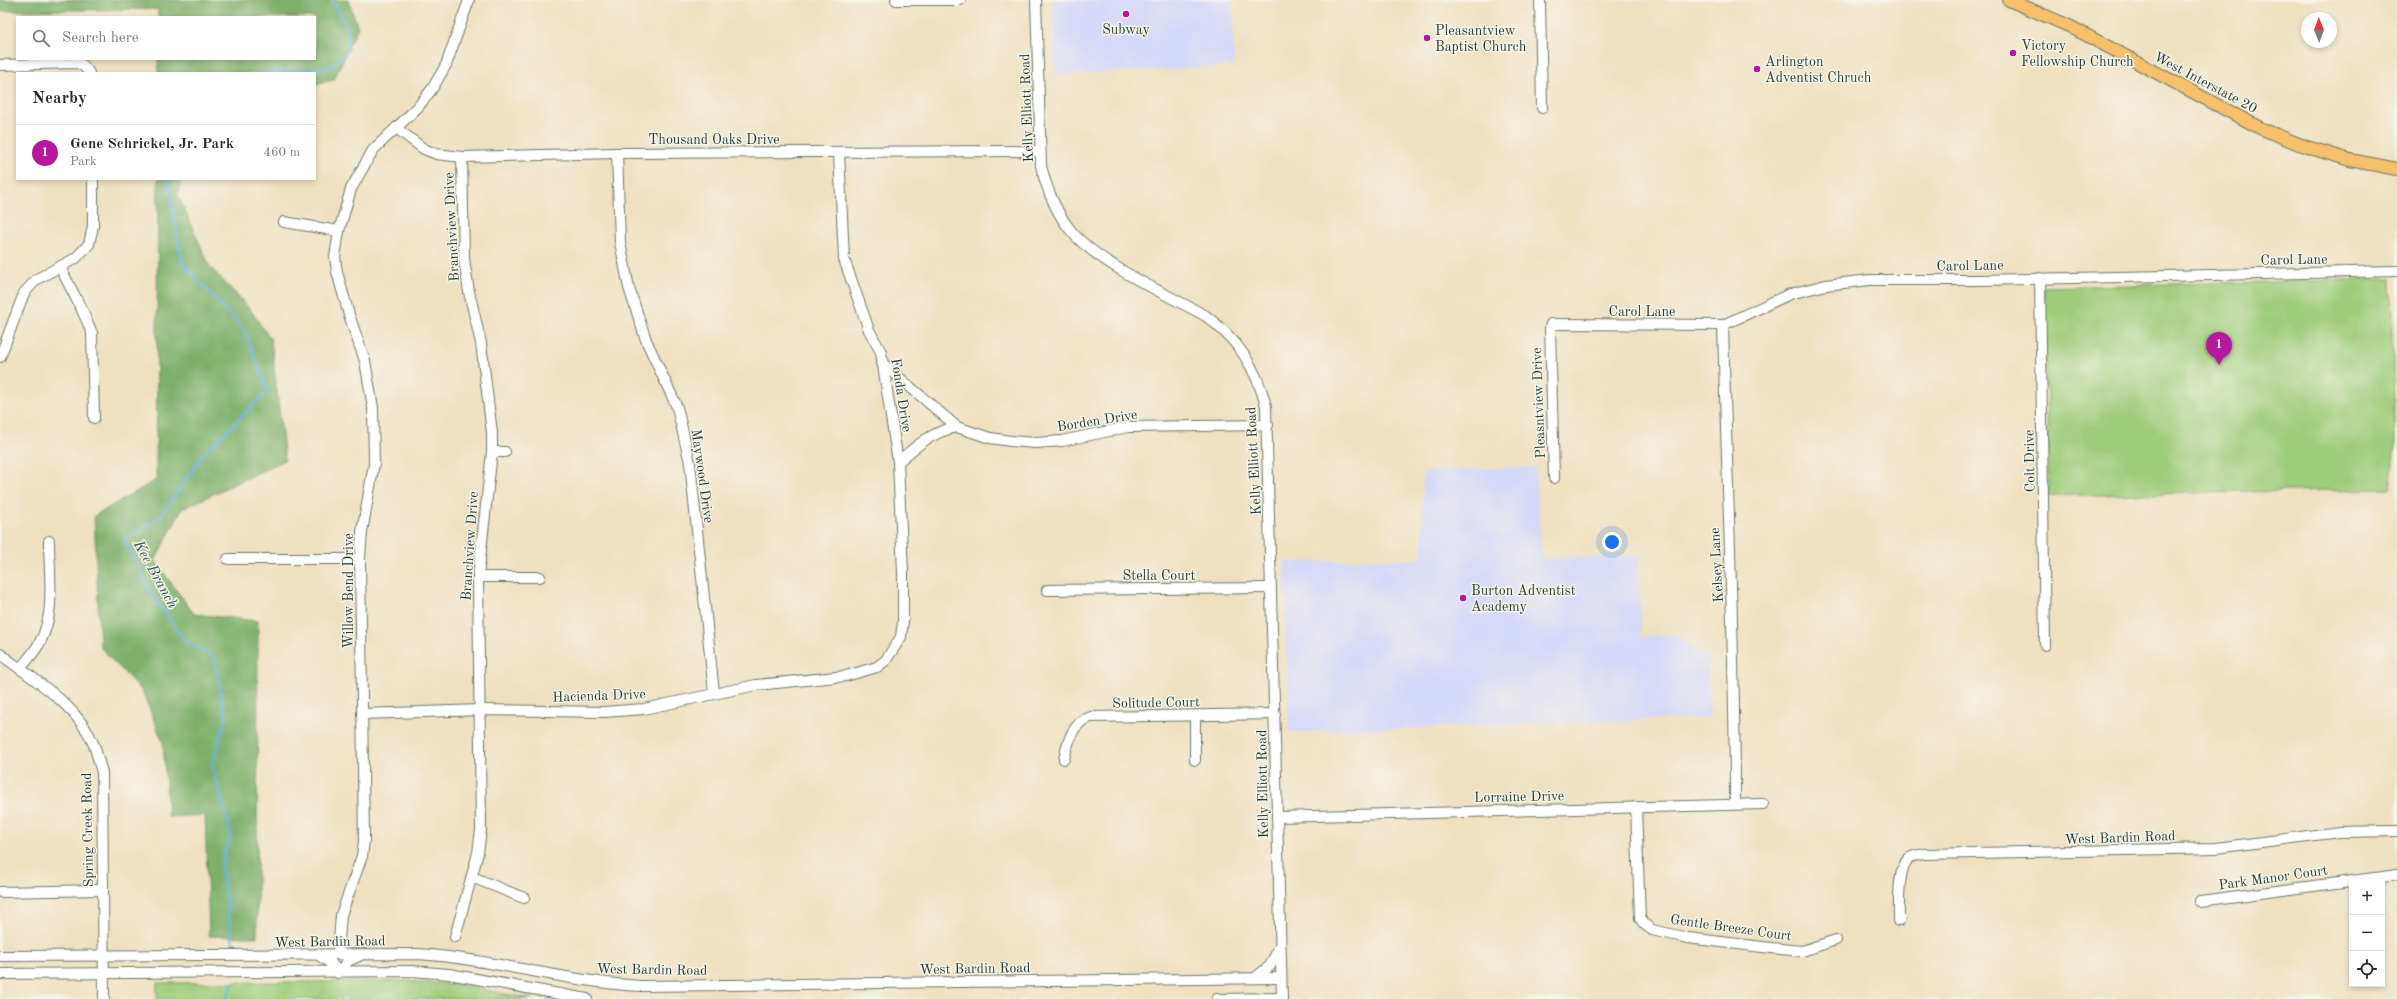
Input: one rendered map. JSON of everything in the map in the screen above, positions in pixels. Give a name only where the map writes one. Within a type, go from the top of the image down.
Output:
[{"type":"main road","name":"West Interstate 20","points":[[2009,0],[2069,26],[2262,129],[2310,148],[2350,160],[2397,169]]},
{"type":"street","name":"Willow Bend Drive","points":[[338,954],[341,916],[362,856],[364,841],[360,559],[362,532],[374,464],[373,408],[365,361],[349,315],[337,272],[335,257],[339,231],[351,189],[361,168],[373,150],[418,107],[432,89],[446,65],[468,0]]},
{"type":"street","points":[[896,0],[960,0]]},
{"type":"street","name":"Kelly Elliott Road","points":[[1036,0],[1041,166],[1049,192],[1062,218],[1072,233],[1086,245],[1116,266],[1206,316],[1235,342],[1246,354],[1259,380],[1266,406],[1268,425],[1282,998]]},
{"type":"street","points":[[1540,0],[1542,108]]},
{"type":"street","points":[[0,65],[77,63],[87,71]]},
{"type":"street","name":"Thousand Oaks Drive","points":[[396,128],[424,150],[436,154],[462,157],[617,153],[1040,151]]},
{"type":"street","name":"Maywood Drive","points":[[617,153],[620,242],[629,288],[646,340],[677,406],[690,463],[714,693]]},
{"type":"street","name":"Fonda Drive","points":[[839,153],[844,259],[869,330],[881,352],[898,462],[903,572],[903,621],[901,637],[894,646]]},
{"type":"street","name":"Branchview Drive","points":[[455,937],[478,853],[481,830],[481,710],[478,578],[492,452],[490,410],[481,343],[469,292],[464,259],[462,157]]},
{"type":"street","points":[[0,357],[24,293],[37,279],[76,258],[89,244],[93,226],[93,180]]},
{"type":"street","points":[[284,222],[339,231]]},
{"type":"street","points":[[60,267],[84,312],[92,333],[94,418]]},
{"type":"street","name":"Carol Lane","points":[[1551,326],[1723,325],[1790,294],[1826,285],[1870,280],[2397,271]]},
{"type":"street","name":"Colt Drive","points":[[2040,278],[2045,645]]},
{"type":"street","name":"Kelsey Lane","points":[[1723,325],[1728,516],[1735,661],[1735,804]]},
{"type":"street","name":"Pleasntview Drive","points":[[1551,326],[1554,478]]},
{"type":"street","name":"Borden Drive","points":[[882,363],[957,427],[990,438],[1036,443],[1062,441],[1128,427],[1268,425]]},
{"type":"street","points":[[898,462],[921,441],[946,429],[957,427]]},
{"type":"street","points":[[492,452],[505,452]]},
{"type":"street","points":[[20,669],[40,642],[47,626],[50,608],[49,541]]},
{"type":"street","points":[[228,559],[360,559]]},
{"type":"street","points":[[478,578],[540,577]]},
{"type":"street","name":"Stella Court","points":[[1047,590],[1271,588]]},
{"type":"street","name":"Hacienda Drive","points":[[362,714],[481,710],[604,712],[644,709],[756,685],[846,676],[877,667],[886,660],[894,646]]},
{"type":"street","name":"Spring Creek Road","points":[[0,654],[65,705],[81,723],[94,744],[102,772],[104,999]]},
{"type":"street","name":"Solitude Court","points":[[1064,759],[1073,731],[1084,719],[1275,714]]},
{"type":"street","points":[[1195,716],[1195,760]]},
{"type":"street","name":"Lorraine Drive","points":[[1277,817],[1762,804]]},
{"type":"street","name":"Gentle Breeze Court","points":[[1636,807],[1640,918],[1644,924],[1652,930],[1688,938],[1802,951],[1836,940]]},
{"type":"street","name":"West Bardin Road","points":[[1898,921],[1901,877],[1904,864],[1912,856],[1925,854],[2216,848],[2339,832],[2397,831]]},
{"type":"street","name":"Park Manor Court","points":[[2200,901],[2397,875]]},
{"type":"street","points":[[472,877],[524,898]]},
{"type":"street","points":[[0,892],[102,890]]},
{"type":"street","points":[[1255,978],[1270,966],[1280,944]]},
{"type":"street","points":[[317,954],[332,964],[338,973]]},
{"type":"street","name":"West Bardin Road","points":[[0,956],[211,956],[317,954],[450,956],[576,980],[641,986],[1281,978]]},
{"type":"street","points":[[338,973],[348,961],[362,954]]},
{"type":"street","points":[[0,974],[338,973],[412,971],[449,974],[587,999]]},
{"type":"street","points":[[573,997],[576,980]]},
{"type":"street","points":[[1217,999],[1282,998]]},
{"type":"shaded area","points":[[1053,0],[1232,0],[1234,66],[1055,75]]},
{"type":"shaded area","name":"Burton Adventist Academy","points":[[1535,467],[1542,559],[1639,556],[1641,637],[1675,634],[1707,658],[1710,718],[1289,732],[1284,562],[1422,559],[1423,472]]},
{"type":"green space","points":[[0,0],[348,0],[358,27],[334,80],[316,84],[316,72],[158,72],[158,60],[316,60],[316,16],[158,16],[158,9],[0,11]]},
{"type":"green space","points":[[158,180],[181,180],[178,195],[210,267],[249,308],[271,340],[285,460],[182,509],[155,561],[194,614],[258,621],[257,937],[209,936],[205,815],[168,817],[163,742],[142,691],[100,647],[94,516],[156,480]]},
{"type":"green space","points":[[2391,279],[2395,444],[2390,489],[2049,496],[2044,287]]},
{"type":"green space","points":[[403,981],[461,985],[532,999],[157,999],[157,983]]},
{"type":"waterway","name":"Kee Branch","points":[[274,72],[329,68],[348,51],[348,28],[332,0]]},
{"type":"waterway","name":"Kee Branch","points":[[168,180],[182,262],[245,332],[268,391],[204,453],[160,518],[124,540],[156,601],[186,642],[214,657],[226,718],[212,764],[231,833],[221,865],[233,943]]},
{"type":"waterway","points":[[226,999],[233,983]]},
{"type":"place","name":"Subway","points":[[1126,14]]},
{"type":"place","name":"Pleasantview Baptist Church","points":[[1427,38]]},
{"type":"place","name":"Victory Fellowship Church","points":[[2013,53]]},
{"type":"place","name":"Arlington Adventist Chruch","points":[[1757,69]]},
{"type":"place","name":"Gene Schrickel, Jr. Park","points":[[2219,365]]},
{"type":"place","name":"Burton Adventist Academy","points":[[1463,598]]}]
